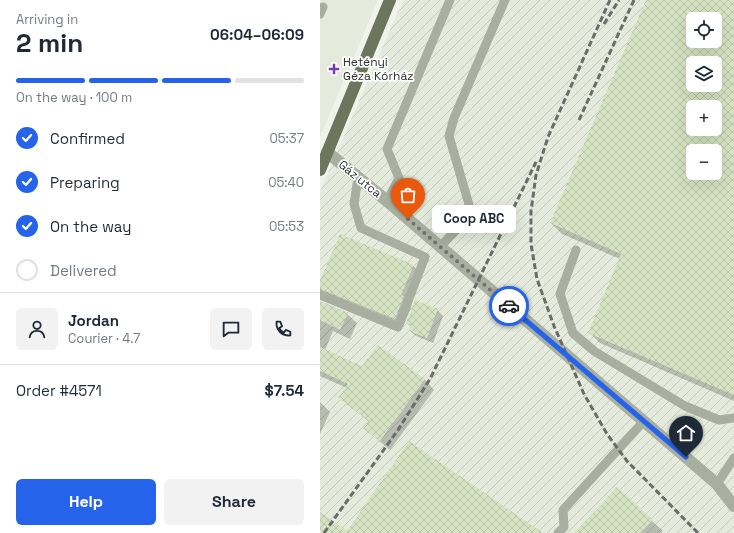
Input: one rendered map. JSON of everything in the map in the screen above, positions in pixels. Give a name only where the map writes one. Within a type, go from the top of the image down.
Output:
[{"type":"main road","points":[[320,170],[390,0]]},
{"type":"street","name":"Gáz utca","points":[[327,152],[387,201],[717,484],[734,506]]},
{"type":"lane","points":[[387,201],[399,178],[387,150],[450,0]]},
{"type":"lane","points":[[440,247],[467,220],[470,208],[450,136],[454,118],[505,0]]},
{"type":"lane","points":[[320,295],[398,327],[425,257],[361,228],[354,204],[358,178]]},
{"type":"lane","points":[[576,250],[560,294],[573,333],[594,351],[685,406],[719,420],[734,418]]},
{"type":"lane","points":[[558,533],[564,527],[563,510],[644,421]]},
{"type":"lane","points":[[717,484],[734,457]]},
{"type":"shaded area","name":"Hetényi Géza Kórház","points":[[320,0],[378,0],[320,137]]},
{"type":"shaded area","points":[[403,0],[734,0],[734,533],[320,533],[320,191]]},
{"type":"building","points":[[646,0],[734,0],[734,395],[588,333],[621,254],[550,223]]},
{"type":"building","points":[[340,234],[414,265],[401,295],[404,296],[395,319],[320,289],[320,281]]},
{"type":"building","points":[[415,300],[438,309],[427,338],[409,331],[411,325],[406,323]]},
{"type":"building","points":[[320,301],[348,313],[340,330],[320,320]]},
{"type":"building","points":[[378,345],[425,379],[380,441],[363,429],[369,421],[338,398],[348,384],[320,371],[320,347],[362,366]]},
{"type":"building","points":[[409,441],[543,533],[320,533],[320,512],[347,531]]},
{"type":"building","points":[[617,487],[653,520],[640,533],[574,533]]},
{"type":"railway","points":[[610,0],[548,137],[536,175],[531,211],[531,244],[537,279],[554,326],[584,394],[607,434],[627,461],[698,533]]},
{"type":"railway","points":[[604,24],[619,0]]},
{"type":"railway","points":[[579,120],[634,0]]},
{"type":"railway","points":[[324,533],[398,430],[430,379],[536,162]]},
{"type":"way so far","points":[[408,219],[509,306]]},
{"type":"place","name":"Hetényi Géza Kórház","points":[[334,69]]},
{"type":"place","name":"Coop ABC","points":[[408,219]]},
{"type":"route","points":[[509,306],[686,457]]}]
